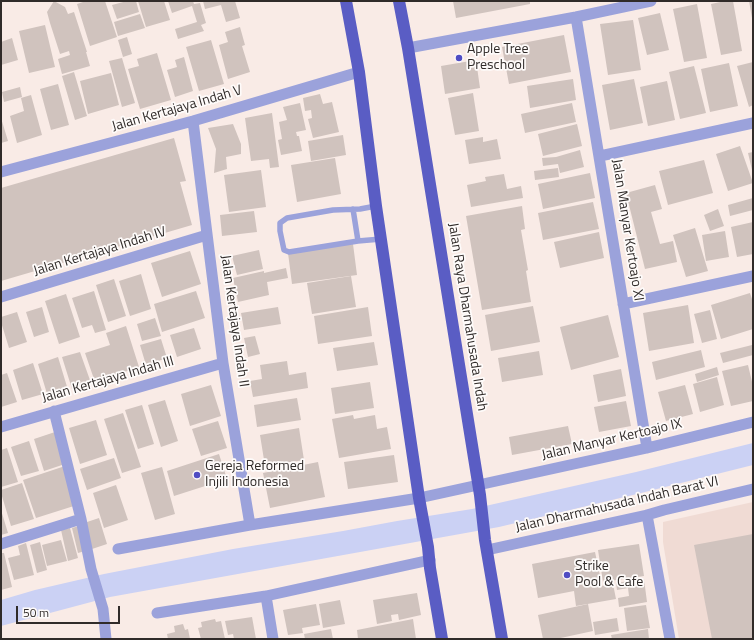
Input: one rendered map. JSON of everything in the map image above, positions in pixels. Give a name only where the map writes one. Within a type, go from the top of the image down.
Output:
[{"type":"main road","points":[[346,1],[359,72],[376,206],[420,503],[442,639]]},
{"type":"main road","name":"Jalan Raya Dharmahusada Indah","points":[[399,1],[408,48],[502,639]]},
{"type":"street","points":[[408,48],[576,17],[651,1]]},
{"type":"street","name":"Jalan Manyar Kertoajo XI","points":[[576,17],[647,448]]},
{"type":"street","name":"Jalan Kertajaya Indah V","points":[[1,172],[193,121],[359,72]]},
{"type":"street","name":"Jalan Kertajaya Indah II","points":[[193,121],[223,363],[250,525]]},
{"type":"street","points":[[600,156],[753,123]]},
{"type":"street","name":"Jalan Kertajaya Indah IV","points":[[1,297],[207,235]]},
{"type":"street","points":[[623,304],[753,276]]},
{"type":"street","name":"Jalan Kertajaya Indah III","points":[[1,427],[223,363]]},
{"type":"street","points":[[54,411],[81,519],[91,569],[103,609],[106,639]]},
{"type":"street","name":"Jalan Manyar Kertoajo IX","points":[[479,490],[501,480],[647,448],[753,422]]},
{"type":"street","name":"Jalan Dharmahusada Indah Barat VI","points":[[486,545],[647,515],[753,489]]},
{"type":"street","points":[[118,549],[250,525],[420,503],[479,490]]},
{"type":"street","points":[[647,515],[670,639]]},
{"type":"street","points":[[1,544],[81,519]]},
{"type":"street","points":[[157,613],[266,596],[430,560]]},
{"type":"street","points":[[266,596],[272,639]]},
{"type":"lane","points":[[376,206],[360,209],[334,210],[287,218],[280,223],[280,231],[284,250],[288,252],[358,241],[381,239]]},
{"type":"lane","points":[[353,209],[358,241]]},
{"type":"shaded area","points":[[753,502],[753,639],[679,639],[663,542],[663,522]]},
{"type":"water","points":[[753,443],[753,465],[637,494],[499,527],[110,597],[1,626],[1,600],[35,590],[104,574],[233,549],[472,509],[636,472]]},
{"type":"building","points":[[54,1],[65,7],[68,14],[74,12],[90,66],[62,74],[58,59],[70,55],[69,51],[60,54],[50,23],[47,12]]},
{"type":"building","points":[[86,1],[105,1],[117,37],[90,46],[77,4]]},
{"type":"building","points":[[127,1],[136,1],[139,12],[117,19],[112,5]]},
{"type":"building","points":[[138,1],[164,1],[170,20],[146,27]]},
{"type":"building","points":[[168,1],[193,1],[194,4],[200,3],[206,23],[201,25],[204,31],[178,39],[175,29],[197,22],[192,6],[172,13]]},
{"type":"building","points":[[203,1],[235,1],[240,18],[226,22],[221,5],[205,9]]},
{"type":"building","points":[[453,1],[530,1],[530,4],[456,18]]},
{"type":"building","points":[[733,1],[742,51],[721,55],[711,4]]},
{"type":"building","points":[[749,1],[753,1],[753,18],[752,18]]},
{"type":"building","points":[[697,4],[707,58],[684,62],[673,9]]},
{"type":"building","points":[[660,13],[669,50],[647,55],[638,18]]},
{"type":"building","points":[[140,14],[145,28],[118,36],[114,22]]},
{"type":"building","points":[[633,20],[641,70],[608,75],[600,24]]},
{"type":"building","points":[[45,25],[55,67],[29,73],[19,31]]},
{"type":"building","points":[[240,27],[245,45],[242,46],[250,72],[228,79],[219,45],[228,42],[225,32]]},
{"type":"building","points":[[564,35],[571,72],[509,84],[502,47]]},
{"type":"building","points":[[127,37],[132,54],[123,57],[118,40]]},
{"type":"building","points":[[12,38],[18,60],[1,65],[1,42]]},
{"type":"building","points":[[211,40],[224,84],[199,91],[186,47]]},
{"type":"building","points":[[157,53],[171,100],[140,109],[128,69],[139,66],[137,59]]},
{"type":"building","points":[[184,57],[193,91],[175,97],[167,70],[177,67],[175,60]]},
{"type":"building","points":[[122,58],[135,103],[122,107],[109,61]]},
{"type":"building","points":[[476,60],[480,88],[445,94],[441,66]]},
{"type":"building","points":[[753,62],[753,105],[749,107],[737,66]]},
{"type":"building","points":[[729,63],[738,106],[710,112],[701,69]]},
{"type":"building","points":[[694,66],[706,113],[680,119],[669,72]]},
{"type":"building","points":[[74,72],[87,116],[75,120],[62,76]]},
{"type":"building","points":[[111,73],[119,105],[88,114],[80,81]]},
{"type":"building","points":[[573,79],[576,100],[530,108],[527,86]]},
{"type":"building","points":[[634,79],[643,123],[610,130],[602,85]]},
{"type":"building","points":[[667,81],[675,120],[648,126],[640,87]]},
{"type":"building","points":[[58,84],[69,125],[51,130],[40,89]]},
{"type":"building","points":[[20,87],[22,97],[4,102],[2,92]]},
{"type":"building","points":[[473,93],[479,131],[455,135],[448,98]]},
{"type":"building","points":[[320,94],[323,104],[332,102],[339,132],[313,138],[308,119],[312,118],[311,110],[305,111],[303,98]]},
{"type":"building","points":[[31,95],[42,135],[17,143],[10,116],[24,111],[21,98]]},
{"type":"building","points":[[300,103],[306,130],[296,132],[297,136],[299,136],[302,151],[281,155],[278,140],[282,139],[279,122],[287,120],[283,107]]},
{"type":"building","points":[[572,103],[576,122],[525,133],[521,114]]},
{"type":"building","points":[[272,113],[279,167],[270,168],[269,159],[251,161],[245,118]]},
{"type":"building","points":[[1,118],[8,141],[1,143]]},
{"type":"building","points":[[233,124],[241,144],[241,154],[226,157],[227,169],[214,173],[216,149],[208,128]]},
{"type":"building","points":[[577,124],[582,146],[543,156],[538,134]]},
{"type":"building","points":[[343,135],[346,155],[311,161],[308,141]]},
{"type":"building","points":[[483,137],[483,142],[497,139],[501,159],[469,164],[465,140]]},
{"type":"building","points":[[174,138],[186,181],[180,182],[192,225],[1,281],[1,188]]},
{"type":"building","points":[[740,146],[753,183],[728,191],[716,154]]},
{"type":"building","points":[[580,150],[584,167],[560,173],[558,164],[543,166],[542,158],[556,157]]},
{"type":"building","points":[[753,152],[753,170],[752,170],[748,153]]},
{"type":"building","points":[[335,158],[341,194],[297,202],[291,165]]},
{"type":"building","points":[[704,160],[713,193],[668,205],[659,171]]},
{"type":"building","points":[[558,168],[559,177],[535,180],[534,171]]},
{"type":"building","points":[[261,170],[266,207],[229,212],[224,175]]},
{"type":"building","points":[[590,173],[595,198],[543,209],[538,184]]},
{"type":"building","points":[[504,174],[507,189],[521,186],[523,198],[471,207],[467,185],[486,181],[485,177]]},
{"type":"building","points":[[655,185],[662,209],[651,212],[660,244],[673,241],[677,262],[645,269],[626,193]]},
{"type":"building","points":[[753,198],[753,210],[730,216],[728,205]]},
{"type":"building","points":[[593,202],[599,229],[543,240],[538,213]]},
{"type":"building","points":[[522,206],[525,229],[521,230],[528,270],[526,271],[531,302],[482,310],[466,216]]},
{"type":"building","points":[[718,209],[724,226],[710,231],[704,215]]},
{"type":"building","points":[[254,211],[257,232],[222,236],[220,215]]},
{"type":"building","points":[[753,222],[753,254],[737,257],[731,227]]},
{"type":"building","points":[[695,228],[708,271],[686,277],[673,235]]},
{"type":"building","points":[[725,231],[729,257],[706,261],[702,235]]},
{"type":"building","points":[[599,232],[604,258],[560,268],[554,242]]},
{"type":"building","points":[[353,244],[357,275],[292,284],[288,253]]},
{"type":"building","points":[[259,250],[263,269],[237,275],[232,256]]},
{"type":"building","points":[[190,251],[201,284],[162,297],[151,263]]},
{"type":"building","points":[[286,268],[288,278],[267,282],[269,295],[238,302],[233,278]]},
{"type":"building","points":[[141,274],[151,309],[130,316],[119,281]]},
{"type":"building","points":[[351,276],[356,307],[312,314],[307,283]]},
{"type":"building","points":[[114,279],[126,316],[108,322],[96,285]]},
{"type":"building","points":[[94,291],[106,330],[95,333],[92,325],[82,328],[72,298]]},
{"type":"building","points":[[196,291],[205,318],[162,332],[154,304]]},
{"type":"building","points":[[750,293],[753,302],[753,329],[721,339],[711,305]]},
{"type":"building","points":[[66,294],[80,337],[59,344],[45,301]]},
{"type":"building","points":[[688,305],[694,343],[649,351],[643,313]]},
{"type":"building","points":[[533,306],[540,342],[491,351],[485,315]]},
{"type":"building","points":[[42,307],[49,332],[34,337],[26,312]]},
{"type":"building","points":[[278,307],[281,324],[244,330],[241,313]]},
{"type":"building","points":[[368,307],[372,336],[318,344],[314,316]]},
{"type":"building","points":[[710,310],[717,339],[702,343],[694,314]]},
{"type":"building","points":[[17,312],[27,342],[9,348],[1,322],[1,317]]},
{"type":"building","points":[[608,315],[619,357],[571,370],[560,327]]},
{"type":"building","points":[[155,318],[161,336],[142,341],[137,324]]},
{"type":"building","points":[[126,326],[139,367],[95,382],[85,353],[110,345],[106,333]]},
{"type":"building","points":[[194,328],[201,349],[177,357],[170,335]]},
{"type":"building","points":[[255,336],[260,354],[248,357],[244,338]]},
{"type":"building","points":[[161,339],[167,358],[146,365],[140,345]]},
{"type":"building","points":[[374,342],[378,365],[337,371],[333,348]]},
{"type":"building","points":[[752,345],[753,355],[723,363],[720,353]]},
{"type":"building","points":[[701,350],[705,367],[656,380],[652,362]]},
{"type":"building","points":[[539,351],[543,375],[502,382],[498,358]]},
{"type":"building","points":[[80,352],[91,383],[72,389],[62,357]]},
{"type":"building","points":[[58,357],[68,390],[48,397],[38,364]]},
{"type":"building","points":[[287,361],[289,375],[306,372],[308,388],[253,397],[250,381],[262,379],[260,365]]},
{"type":"building","points":[[33,363],[43,394],[22,400],[13,370]]},
{"type":"building","points":[[748,365],[753,386],[753,401],[731,406],[722,371]]},
{"type":"building","points":[[717,367],[719,375],[697,382],[695,374]]},
{"type":"building","points":[[621,369],[626,396],[598,402],[593,375]]},
{"type":"building","points":[[7,373],[17,402],[1,407],[1,375]]},
{"type":"building","points":[[717,377],[724,405],[700,412],[693,384]]},
{"type":"building","points":[[370,382],[374,408],[335,414],[331,388]]},
{"type":"building","points":[[211,385],[221,416],[190,426],[181,394]]},
{"type":"building","points":[[685,385],[693,414],[666,421],[658,392]]},
{"type":"building","points":[[297,398],[301,420],[257,427],[254,405]]},
{"type":"building","points":[[165,400],[178,441],[161,447],[148,405]]},
{"type":"building","points":[[626,401],[631,426],[599,432],[594,407]]},
{"type":"building","points":[[142,405],[154,444],[138,449],[125,410]]},
{"type":"building","points":[[123,413],[141,467],[122,473],[104,419]]},
{"type":"building","points":[[353,415],[354,419],[375,415],[377,429],[387,427],[391,449],[339,458],[332,419]]},
{"type":"building","points":[[96,420],[107,455],[80,464],[69,428]]},
{"type":"building","points":[[218,421],[227,448],[201,456],[192,429]]},
{"type":"building","points":[[568,426],[572,444],[512,455],[509,437]]},
{"type":"building","points":[[299,428],[304,460],[265,466],[260,435]]},
{"type":"building","points":[[55,432],[65,464],[44,471],[34,439]]},
{"type":"building","points":[[29,441],[39,471],[21,476],[11,447]]},
{"type":"building","points":[[7,448],[18,482],[1,487],[1,450]]},
{"type":"building","name":"Gereja Reformed Injili Indonesia","points":[[219,454],[227,479],[174,496],[167,471]]},
{"type":"building","points":[[394,455],[398,482],[348,489],[344,462]]},
{"type":"building","points":[[114,458],[121,478],[87,490],[80,469]]},
{"type":"building","points":[[318,462],[325,497],[270,508],[263,473]]},
{"type":"building","points":[[65,466],[77,505],[36,518],[23,480]]},
{"type":"building","points":[[162,467],[175,514],[155,520],[141,473]]},
{"type":"building","points":[[22,483],[34,519],[11,526],[1,490]]},
{"type":"building","points":[[116,485],[128,520],[104,528],[93,493]]},
{"type":"building","points":[[1,510],[8,533],[1,535]]},
{"type":"building","points":[[99,518],[107,544],[92,549],[84,523]]},
{"type":"building","points":[[79,526],[85,551],[78,553],[72,528]]},
{"type":"building","points":[[70,528],[78,558],[68,561],[61,530]]},
{"type":"building","points":[[753,534],[753,639],[712,639],[694,545]]},
{"type":"building","points":[[61,540],[67,561],[47,566],[42,545]]},
{"type":"building","points":[[40,542],[47,570],[37,573],[30,545]]},
{"type":"building","points":[[26,543],[34,575],[14,580],[8,558],[20,555],[18,546]]},
{"type":"building","points":[[639,544],[644,576],[603,582],[598,550]]},
{"type":"building","name":"Strike Pool & Cafe","points":[[595,552],[602,585],[589,588],[613,584],[616,599],[576,606],[574,591],[538,598],[532,564]]},
{"type":"building","points":[[1,553],[4,553],[12,587],[1,590]]},
{"type":"building","points":[[644,579],[647,602],[619,607],[618,598],[629,596],[628,588],[617,590],[616,583]]},
{"type":"building","points":[[417,593],[421,615],[399,620],[398,614],[391,615],[392,621],[377,624],[373,600]]},
{"type":"building","points":[[340,600],[345,624],[323,628],[319,604]]},
{"type":"building","points":[[316,604],[320,625],[302,628],[303,633],[288,635],[283,610]]},
{"type":"building","points":[[588,604],[593,631],[556,639],[543,639],[538,615]]},
{"type":"building","points":[[646,605],[650,628],[627,631],[624,608]]},
{"type":"building","points":[[252,617],[256,639],[234,639],[233,634],[228,635],[225,621]]},
{"type":"building","points":[[617,618],[619,631],[595,635],[593,622]]},
{"type":"building","points":[[215,619],[216,622],[221,621],[225,639],[201,639],[198,628],[202,627],[201,622]]},
{"type":"building","points":[[413,619],[416,639],[358,639],[357,630]]},
{"type":"building","points":[[183,624],[185,630],[188,629],[190,639],[168,639],[167,634],[175,632],[174,626]]},
{"type":"building","points":[[331,629],[333,639],[305,639],[304,634]]},
{"type":"building","points":[[648,629],[649,639],[612,639],[611,635]]},
{"type":"place","name":"Apple Tree Preschool","points":[[459,58]]},
{"type":"place","name":"Gereja Reformed Injili Indonesia","points":[[197,475]]},
{"type":"place","name":"Strike Pool & Cafe","points":[[567,575]]}]
